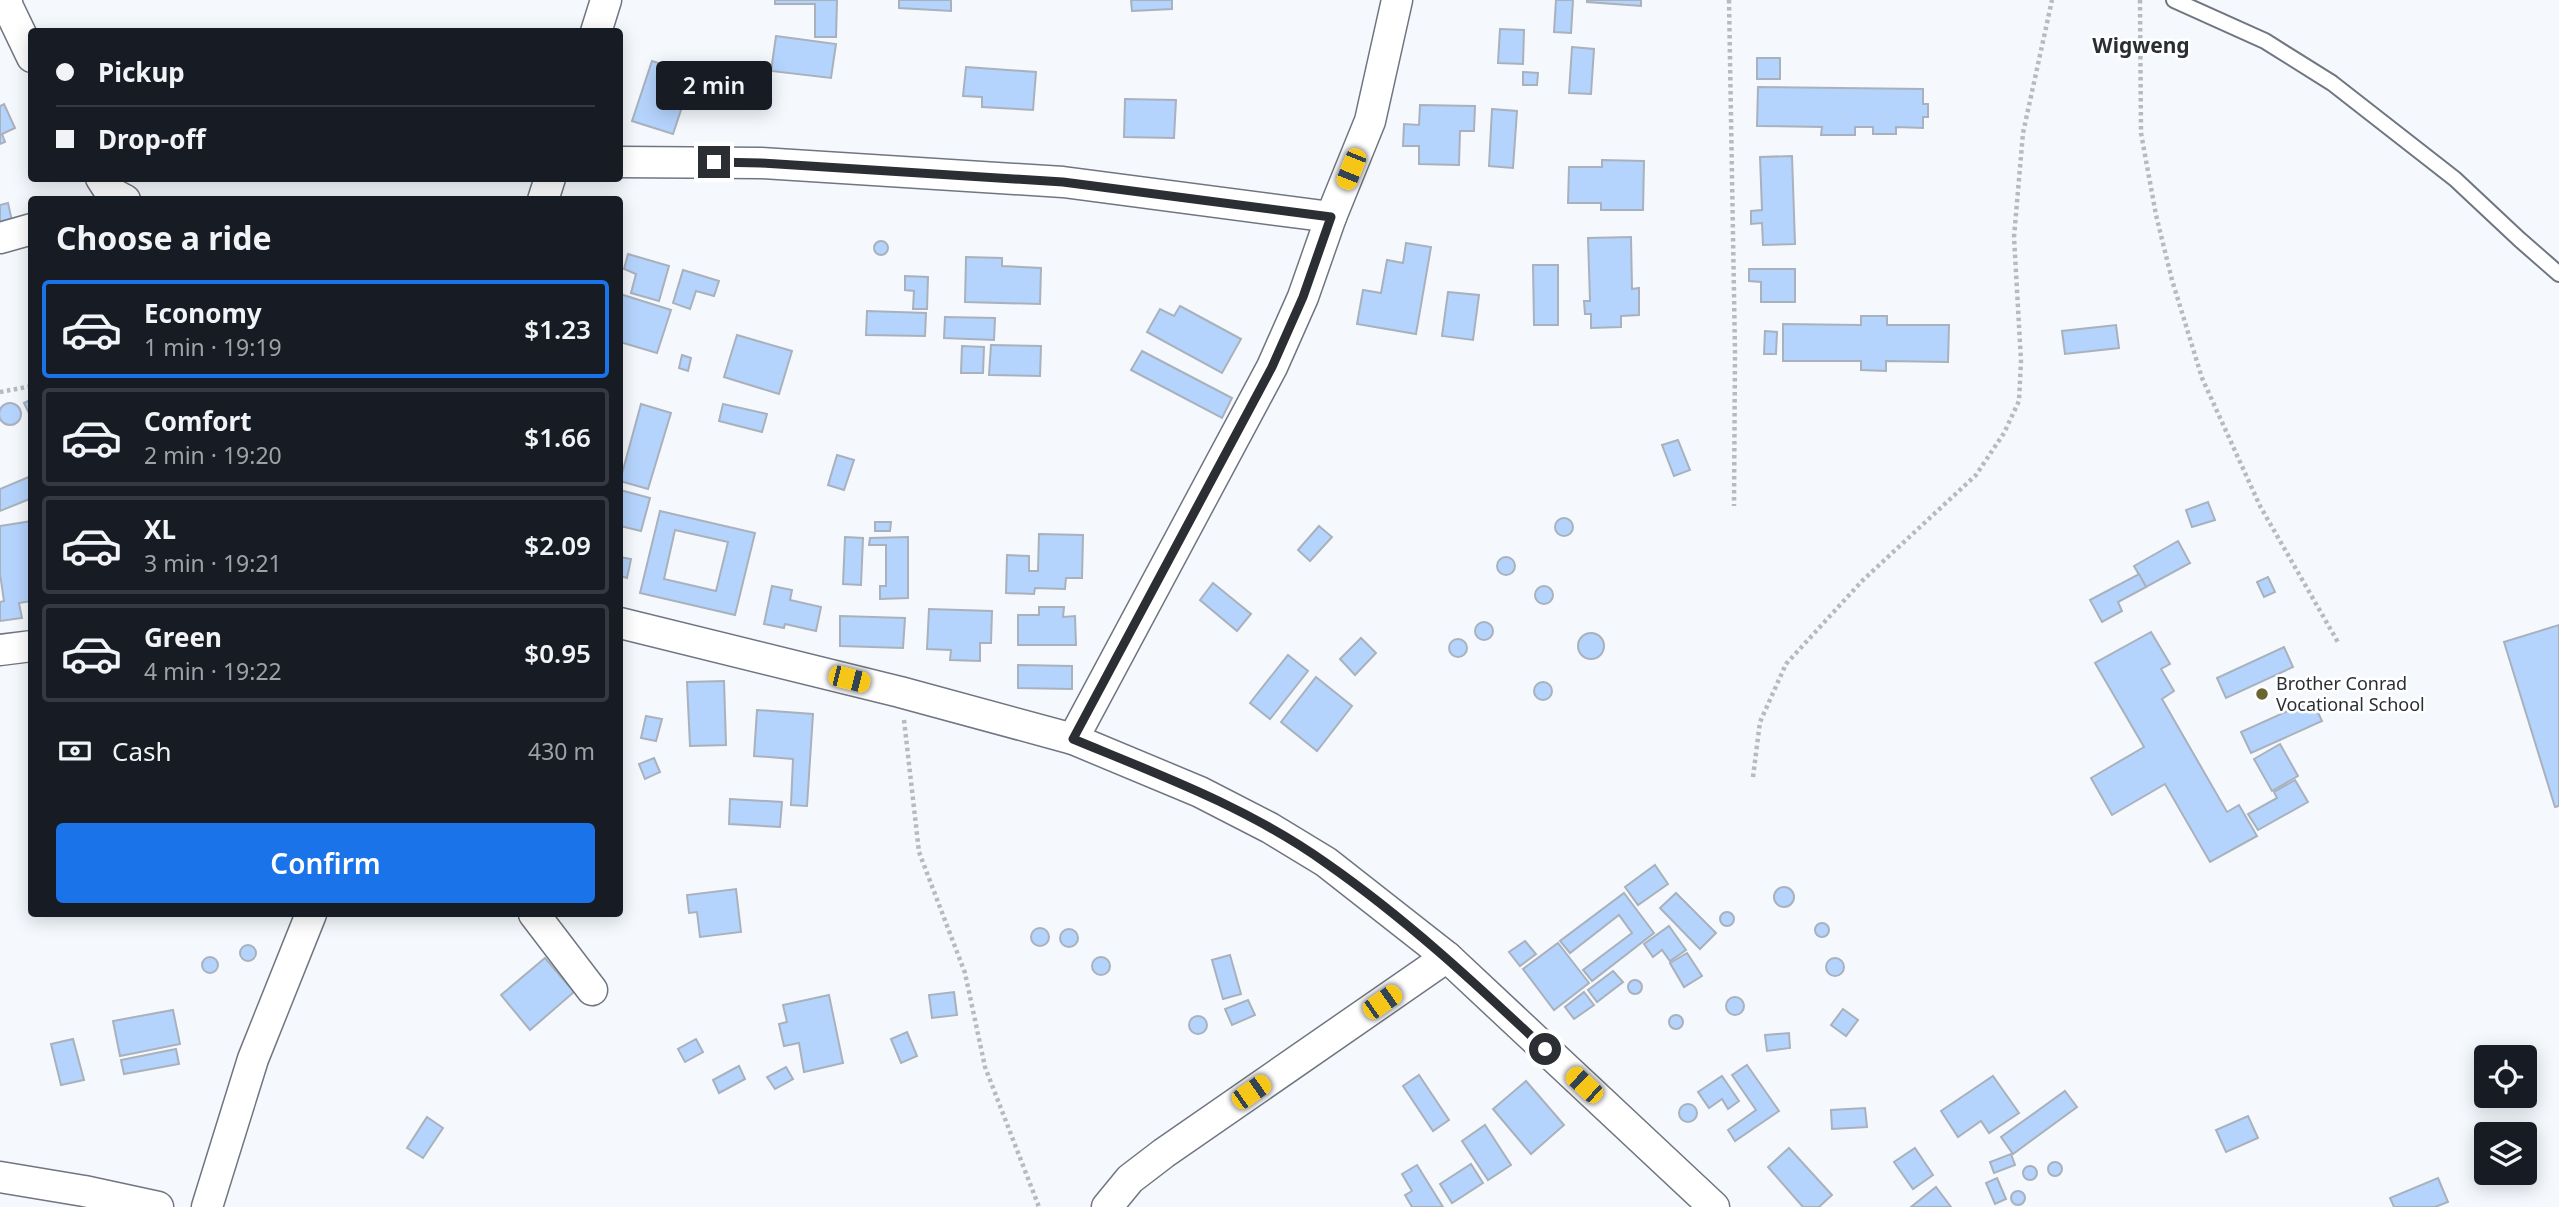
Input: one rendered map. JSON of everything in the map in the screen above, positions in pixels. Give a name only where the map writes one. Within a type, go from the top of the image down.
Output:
[{"type":"street","points":[[7,0],[28,49]]},
{"type":"street","points":[[597,28],[606,0]]},
{"type":"street","points":[[1073,739],[1272,367],[1303,297],[1331,217],[1370,121],[1397,0]]},
{"type":"street","points":[[623,162],[761,163],[1063,182],[1331,217]]},
{"type":"street","points":[[0,238],[28,230]]},
{"type":"street","points":[[623,624],[900,692],[1073,739],[1200,792],[1270,828],[1326,862],[1447,957],[1714,1207]]},
{"type":"street","points":[[0,650],[28,646]]},
{"type":"street","points":[[207,1207],[253,1059],[310,917]]},
{"type":"street","points":[[536,917],[592,990]]},
{"type":"street","points":[[1107,1207],[1130,1179],[1164,1153],[1447,957]]},
{"type":"street","points":[[0,1177],[95,1193],[151,1206]]},
{"type":"lane","points":[[2174,0],[2265,41],[2332,83],[2455,179],[2559,274]]},
{"type":"path","points":[[1729,0],[1735,352],[1734,506]]},
{"type":"path","points":[[1753,777],[1760,722],[1786,664],[1862,581],[1976,475],[2004,433],[2019,401],[2021,361],[2014,237],[2023,133],[2052,0]]},
{"type":"path","points":[[2140,0],[2141,133],[2156,215],[2198,366],[2260,506],[2339,644]]},
{"type":"path","points":[[0,392],[28,387]]},
{"type":"path","points":[[900,692],[919,852],[965,973],[985,1067],[1039,1207]]},
{"type":"building","points":[[775,0],[837,0],[836,37],[815,37],[815,4],[775,4]]},
{"type":"building","points":[[899,0],[951,0],[951,11],[899,8]]},
{"type":"building","points":[[1131,0],[1172,0],[1172,9],[1132,11]]},
{"type":"building","points":[[1556,0],[1573,0],[1571,33],[1554,32]]},
{"type":"building","points":[[1641,0],[1641,6],[1587,2]]},
{"type":"building","points":[[1500,29],[1524,30],[1523,64],[1498,63]]},
{"type":"building","points":[[776,36],[836,44],[831,78],[771,71]]},
{"type":"building","points":[[1572,47],[1594,49],[1591,94],[1569,93]]},
{"type":"building","points":[[1757,58],[1780,58],[1780,79],[1757,79]]},
{"type":"building","points":[[652,61],[693,74],[673,134],[632,121]]},
{"type":"building","points":[[966,67],[1036,72],[1033,110],[982,107],[982,97],[963,96]]},
{"type":"building","points":[[1523,72],[1538,73],[1537,85],[1523,85]]},
{"type":"building","points":[[1758,87],[1923,89],[1923,104],[1928,104],[1928,117],[1923,117],[1923,128],[1896,127],[1896,134],[1873,134],[1873,127],[1855,127],[1855,135],[1821,135],[1822,127],[1757,126]]},
{"type":"building","points":[[1125,99],[1176,100],[1174,138],[1124,137]]},
{"type":"building","points":[[4,104],[15,128],[2,134],[5,142],[0,144],[0,106]]},
{"type":"building","points":[[1420,105],[1475,106],[1474,131],[1460,131],[1459,165],[1419,164],[1419,146],[1403,146],[1404,124],[1419,125]]},
{"type":"building","points":[[1492,109],[1517,111],[1513,168],[1489,166]]},
{"type":"building","points":[[1792,156],[1795,244],[1763,245],[1762,223],[1751,224],[1751,211],[1762,210],[1760,157]]},
{"type":"building","points":[[1602,160],[1644,161],[1643,210],[1601,210],[1601,203],[1568,203],[1569,167],[1602,167]]},
{"type":"building","points":[[8,203],[12,221],[0,224],[0,205]]},
{"type":"building","points":[[1631,237],[1632,289],[1639,288],[1639,315],[1621,316],[1621,327],[1591,328],[1591,314],[1585,314],[1584,301],[1590,301],[1588,238]]},
{"type":"building","points":[[878,241],[884,241],[888,248],[884,255],[878,255],[874,251],[874,245]]},
{"type":"building","points":[[1406,243],[1431,247],[1416,334],[1357,324],[1363,290],[1381,293],[1387,260],[1403,263]]},
{"type":"building","points":[[628,254],[669,266],[659,301],[631,293],[636,274],[624,269]]},
{"type":"building","points":[[966,257],[1002,258],[1002,266],[1041,268],[1040,304],[965,302]]},
{"type":"building","points":[[1533,265],[1558,265],[1558,325],[1534,325]]},
{"type":"building","points":[[1749,269],[1795,269],[1795,302],[1761,302],[1761,282],[1749,281]]},
{"type":"building","points":[[683,270],[719,281],[714,296],[696,291],[690,309],[673,303]]},
{"type":"building","points":[[905,276],[928,277],[927,309],[913,309],[914,291],[905,290]]},
{"type":"building","points":[[1448,292],[1479,295],[1473,340],[1442,336]]},
{"type":"building","points":[[623,295],[671,310],[657,353],[623,343]]},
{"type":"building","points":[[1180,306],[1241,339],[1222,373],[1147,332],[1160,309],[1174,316]]},
{"type":"building","points":[[867,311],[926,313],[925,336],[866,335]]},
{"type":"building","points":[[1861,316],[1887,316],[1887,325],[1949,325],[1948,362],[1886,361],[1886,371],[1861,370],[1861,361],[1783,361],[1783,324],[1861,325]]},
{"type":"building","points":[[945,317],[995,318],[994,340],[944,338]]},
{"type":"building","points":[[2116,325],[2119,348],[2065,354],[2062,331]]},
{"type":"building","points":[[1765,331],[1777,332],[1776,354],[1764,354]]},
{"type":"building","points":[[737,335],[792,351],[779,394],[724,377]]},
{"type":"building","points":[[991,345],[1041,346],[1040,376],[989,375]]},
{"type":"building","points":[[962,346],[984,347],[983,373],[961,373]]},
{"type":"building","points":[[1142,351],[1232,398],[1222,418],[1131,370]]},
{"type":"building","points":[[682,355],[691,358],[688,371],[679,368]]},
{"type":"building","points":[[10,403],[18,406],[21,414],[18,422],[10,425],[2,422],[-1,414],[2,406]]},
{"type":"building","points":[[641,404],[671,413],[648,489],[623,482],[623,470]]},
{"type":"building","points":[[723,404],[767,414],[762,432],[719,421]]},
{"type":"building","points":[[1678,440],[1690,470],[1674,476],[1662,445]]},
{"type":"building","points":[[837,455],[854,460],[844,490],[828,485]]},
{"type":"building","points":[[28,477],[28,500],[0,511],[0,489]]},
{"type":"building","points":[[623,491],[650,498],[641,531],[623,527]]},
{"type":"building","points":[[2208,502],[2215,520],[2192,527],[2186,510]]},
{"type":"building","points":[[660,511],[755,533],[735,615],[640,593]],"holes":[[[675,530],[728,542],[716,591],[664,579]]]},
{"type":"building","points":[[1564,518],[1570,521],[1573,527],[1570,533],[1564,536],[1558,533],[1555,527],[1558,521]]},
{"type":"building","points":[[28,522],[28,602],[19,603],[22,618],[0,621],[0,602],[4,601],[0,574],[0,526]]},
{"type":"building","points":[[875,522],[891,522],[890,531],[875,531]]},
{"type":"building","points":[[1319,526],[1332,537],[1310,561],[1298,550]]},
{"type":"building","points":[[1039,534],[1083,535],[1082,578],[1066,578],[1065,589],[1035,588],[1034,594],[1006,593],[1007,555],[1029,556],[1029,571],[1038,571]]},
{"type":"building","points":[[845,537],[863,538],[861,585],[843,584]]},
{"type":"building","points":[[908,537],[908,598],[880,599],[880,586],[886,586],[886,545],[869,545],[870,538]]},
{"type":"building","points":[[2178,541],[2190,563],[2146,587],[2134,566]]},
{"type":"building","points":[[1506,557],[1512,560],[1515,566],[1512,572],[1506,575],[1500,572],[1497,566],[1500,560]]},
{"type":"building","points":[[623,558],[631,559],[627,578],[623,577]]},
{"type":"building","points":[[2139,574],[2146,587],[2118,602],[2122,611],[2102,622],[2090,600]]},
{"type":"building","points":[[2268,577],[2275,592],[2264,597],[2257,582]]},
{"type":"building","points":[[1213,583],[1251,614],[1237,631],[1200,600]]},
{"type":"building","points":[[772,586],[792,590],[790,600],[821,607],[816,631],[785,624],[784,628],[764,624]]},
{"type":"building","points":[[1544,586],[1550,589],[1553,595],[1550,601],[1544,604],[1538,601],[1535,595],[1538,589]]},
{"type":"building","points":[[1039,607],[1064,607],[1063,617],[1075,616],[1076,645],[1018,645],[1018,615],[1039,615]]},
{"type":"building","points":[[929,609],[992,611],[991,643],[980,643],[980,661],[950,660],[951,650],[927,649]]},
{"type":"building","points":[[840,616],[905,618],[903,648],[840,646]]},
{"type":"building","points":[[1484,622],[1490,625],[1493,631],[1490,637],[1484,640],[1478,637],[1475,631],[1478,625]]},
{"type":"building","points":[[2559,625],[2559,806],[2555,807],[2504,642]]},
{"type":"building","points":[[2151,632],[2170,664],[2161,669],[2174,691],[2162,699],[2227,812],[2239,805],[2257,836],[2210,862],[2165,784],[2112,815],[2091,778],[2144,747],[2095,663]]},
{"type":"building","points":[[1591,633],[1600,637],[1604,646],[1600,655],[1591,659],[1582,655],[1578,646],[1582,637]]},
{"type":"building","points":[[1361,638],[1376,653],[1355,675],[1340,659]]},
{"type":"building","points":[[1458,639],[1464,642],[1467,648],[1464,654],[1458,657],[1452,654],[1449,648],[1452,642]]},
{"type":"building","points":[[2284,647],[2293,667],[2226,698],[2217,678]]},
{"type":"building","points":[[1288,655],[1308,671],[1270,719],[1250,703]]},
{"type":"building","points":[[1018,665],[1072,666],[1072,689],[1018,688]]},
{"type":"building","points":[[1316,677],[1352,706],[1317,751],[1281,722]]},
{"type":"building","points":[[724,681],[726,745],[690,746],[687,682]]},
{"type":"building","points":[[1543,682],[1549,685],[1552,691],[1549,697],[1543,700],[1537,697],[1534,691],[1537,685]]},
{"type":"building","points":[[2312,700],[2322,721],[2251,753],[2241,732]]},
{"type":"building","points":[[757,710],[813,714],[807,806],[791,805],[793,759],[754,756]]},
{"type":"building","points":[[646,716],[662,719],[656,741],[641,738]]},
{"type":"building","points":[[2280,744],[2298,776],[2272,791],[2254,759]]},
{"type":"building","points":[[654,758],[660,772],[645,779],[639,764]]},
{"type":"building","points":[[2295,780],[2308,802],[2258,830],[2248,814],[2277,798],[2274,792]]},
{"type":"building","points":[[730,799],[782,802],[780,827],[729,824]]},
{"type":"building","points":[[1655,865],[1668,884],[1638,905],[1625,887]]},
{"type":"building","points":[[1784,887],[1791,890],[1794,897],[1791,904],[1784,907],[1777,904],[1774,897],[1777,890]]},
{"type":"building","points":[[736,889],[741,932],[700,937],[697,912],[689,913],[687,895]]},
{"type":"building","points":[[1624,893],[1654,933],[1592,981],[1583,970],[1632,933],[1619,915],[1570,953],[1560,941]]},
{"type":"building","points":[[1676,893],[1716,933],[1700,949],[1660,908]]},
{"type":"building","points":[[1724,912],[1730,912],[1734,919],[1730,926],[1724,926],[1720,922],[1720,916]]},
{"type":"building","points":[[1819,923],[1825,923],[1829,930],[1825,937],[1819,937],[1815,933],[1815,927]]},
{"type":"building","points":[[1669,926],[1686,950],[1670,961],[1662,950],[1653,957],[1644,944]]},
{"type":"building","points":[[1040,928],[1046,931],[1049,937],[1046,943],[1040,946],[1034,943],[1031,937],[1034,931]]},
{"type":"building","points":[[1069,929],[1075,932],[1078,938],[1075,944],[1069,947],[1063,944],[1060,938],[1063,932]]},
{"type":"building","points":[[1525,941],[1536,954],[1520,966],[1509,952]]},
{"type":"building","points":[[1558,943],[1589,983],[1554,1010],[1523,969]]},
{"type":"building","points":[[248,945],[254,947],[254,959],[248,961],[242,959],[240,953],[242,947]]},
{"type":"building","points":[[1687,953],[1702,976],[1684,987],[1670,963]]},
{"type":"building","points":[[1230,955],[1241,994],[1223,999],[1212,960]]},
{"type":"building","points":[[210,957],[216,959],[216,971],[210,973],[204,971],[202,965],[204,959]]},
{"type":"building","points":[[1101,957],[1107,960],[1110,966],[1107,972],[1101,975],[1095,972],[1092,966],[1095,960]]},
{"type":"building","points":[[545,958],[574,992],[530,1030],[501,995]]},
{"type":"building","points":[[1835,958],[1841,961],[1844,967],[1841,973],[1835,976],[1829,973],[1826,967],[1829,961]]},
{"type":"building","points":[[1613,971],[1623,982],[1597,1002],[1588,990]]},
{"type":"building","points":[[1632,980],[1638,980],[1642,987],[1638,994],[1632,994],[1628,990],[1628,984]]},
{"type":"building","points":[[954,992],[957,1015],[932,1018],[929,995]]},
{"type":"building","points":[[1584,992],[1594,1005],[1574,1019],[1565,1007]]},
{"type":"building","points":[[829,995],[843,1063],[804,1072],[799,1043],[784,1046],[779,1024],[787,1022],[783,1005]]},
{"type":"building","points":[[1735,997],[1741,1000],[1744,1006],[1741,1012],[1735,1015],[1729,1012],[1726,1006],[1729,1000]]},
{"type":"building","points":[[1248,1000],[1255,1015],[1232,1025],[1225,1009]]},
{"type":"building","points":[[1843,1009],[1858,1020],[1846,1036],[1831,1025]]},
{"type":"building","points":[[173,1010],[180,1044],[120,1056],[113,1021]]},
{"type":"building","points":[[1673,1015],[1679,1015],[1683,1022],[1679,1029],[1673,1029],[1669,1025],[1669,1019]]},
{"type":"building","points":[[1198,1016],[1204,1019],[1207,1025],[1204,1031],[1198,1034],[1192,1031],[1189,1025],[1192,1019]]},
{"type":"building","points":[[907,1032],[917,1056],[901,1063],[891,1039]]},
{"type":"building","points":[[1789,1033],[1790,1048],[1767,1051],[1765,1035]]},
{"type":"building","points":[[73,1039],[84,1080],[61,1085],[51,1044]]},
{"type":"building","points":[[696,1039],[703,1052],[685,1062],[678,1049]]},
{"type":"building","points":[[176,1049],[179,1064],[124,1074],[121,1060]]},
{"type":"building","points":[[1747,1065],[1779,1111],[1735,1141],[1728,1130],[1756,1110],[1732,1075]]},
{"type":"building","points":[[739,1066],[745,1079],[719,1093],[713,1080]]},
{"type":"building","points":[[786,1067],[793,1079],[775,1089],[767,1077]]},
{"type":"building","points":[[1419,1075],[1449,1120],[1433,1131],[1403,1086]]},
{"type":"building","points":[[1722,1076],[1739,1101],[1728,1109],[1722,1099],[1709,1108],[1698,1092]]},
{"type":"building","points":[[1993,1076],[2019,1113],[1989,1133],[1981,1121],[1958,1137],[1941,1111]]},
{"type":"building","points":[[1526,1081],[1564,1125],[1531,1154],[1493,1109]]},
{"type":"building","points":[[2065,1091],[2077,1107],[2013,1154],[2001,1137]]},
{"type":"building","points":[[1688,1104],[1694,1107],[1697,1113],[1694,1119],[1688,1122],[1682,1119],[1679,1113],[1682,1107]]},
{"type":"building","points":[[1865,1108],[1867,1127],[1832,1129],[1831,1110]]},
{"type":"building","points":[[2248,1116],[2258,1138],[2226,1152],[2216,1130]]},
{"type":"building","points":[[427,1117],[443,1128],[423,1158],[407,1148]]},
{"type":"building","points":[[1485,1125],[1511,1165],[1488,1180],[1462,1141]]},
{"type":"building","points":[[1789,1148],[1832,1195],[1819,1207],[1803,1207],[1768,1167]]},
{"type":"building","points":[[1915,1148],[1933,1175],[1913,1189],[1894,1162]]},
{"type":"building","points":[[2011,1154],[2015,1165],[1994,1173],[1990,1162]]},
{"type":"building","points":[[2052,1162],[2058,1162],[2062,1169],[2058,1176],[2052,1176],[2048,1172],[2048,1166]]},
{"type":"building","points":[[1471,1164],[1483,1183],[1452,1203],[1440,1184]]},
{"type":"building","points":[[1417,1165],[1443,1207],[1412,1207],[1405,1195],[1412,1191],[1402,1174]]},
{"type":"building","points":[[2030,1166],[2035,1168],[2035,1178],[2030,1180],[2025,1178],[2023,1173],[2025,1168]]},
{"type":"building","points":[[1997,1178],[2006,1199],[1995,1204],[1986,1183]]},
{"type":"building","points":[[2438,1178],[2448,1202],[2435,1207],[2394,1207],[2390,1198]]},
{"type":"building","points":[[1936,1187],[1951,1207],[1911,1207]]},
{"type":"building","points":[[2018,1191],[2023,1193],[2023,1203],[2018,1205],[2013,1203],[2011,1198],[2013,1193]]},
{"type":"place","name":"Brother Conrad Vocational School","points":[[2262,694]]},
{"type":"district","name":"Wigweng","points":[[2141,46]]},
{"type":"route","points":[[714,162],[1063,182],[1331,217],[1303,297],[1272,367],[1073,739],[1200,792],[1270,828],[1326,862],[1447,957],[1545,1049]]}]
